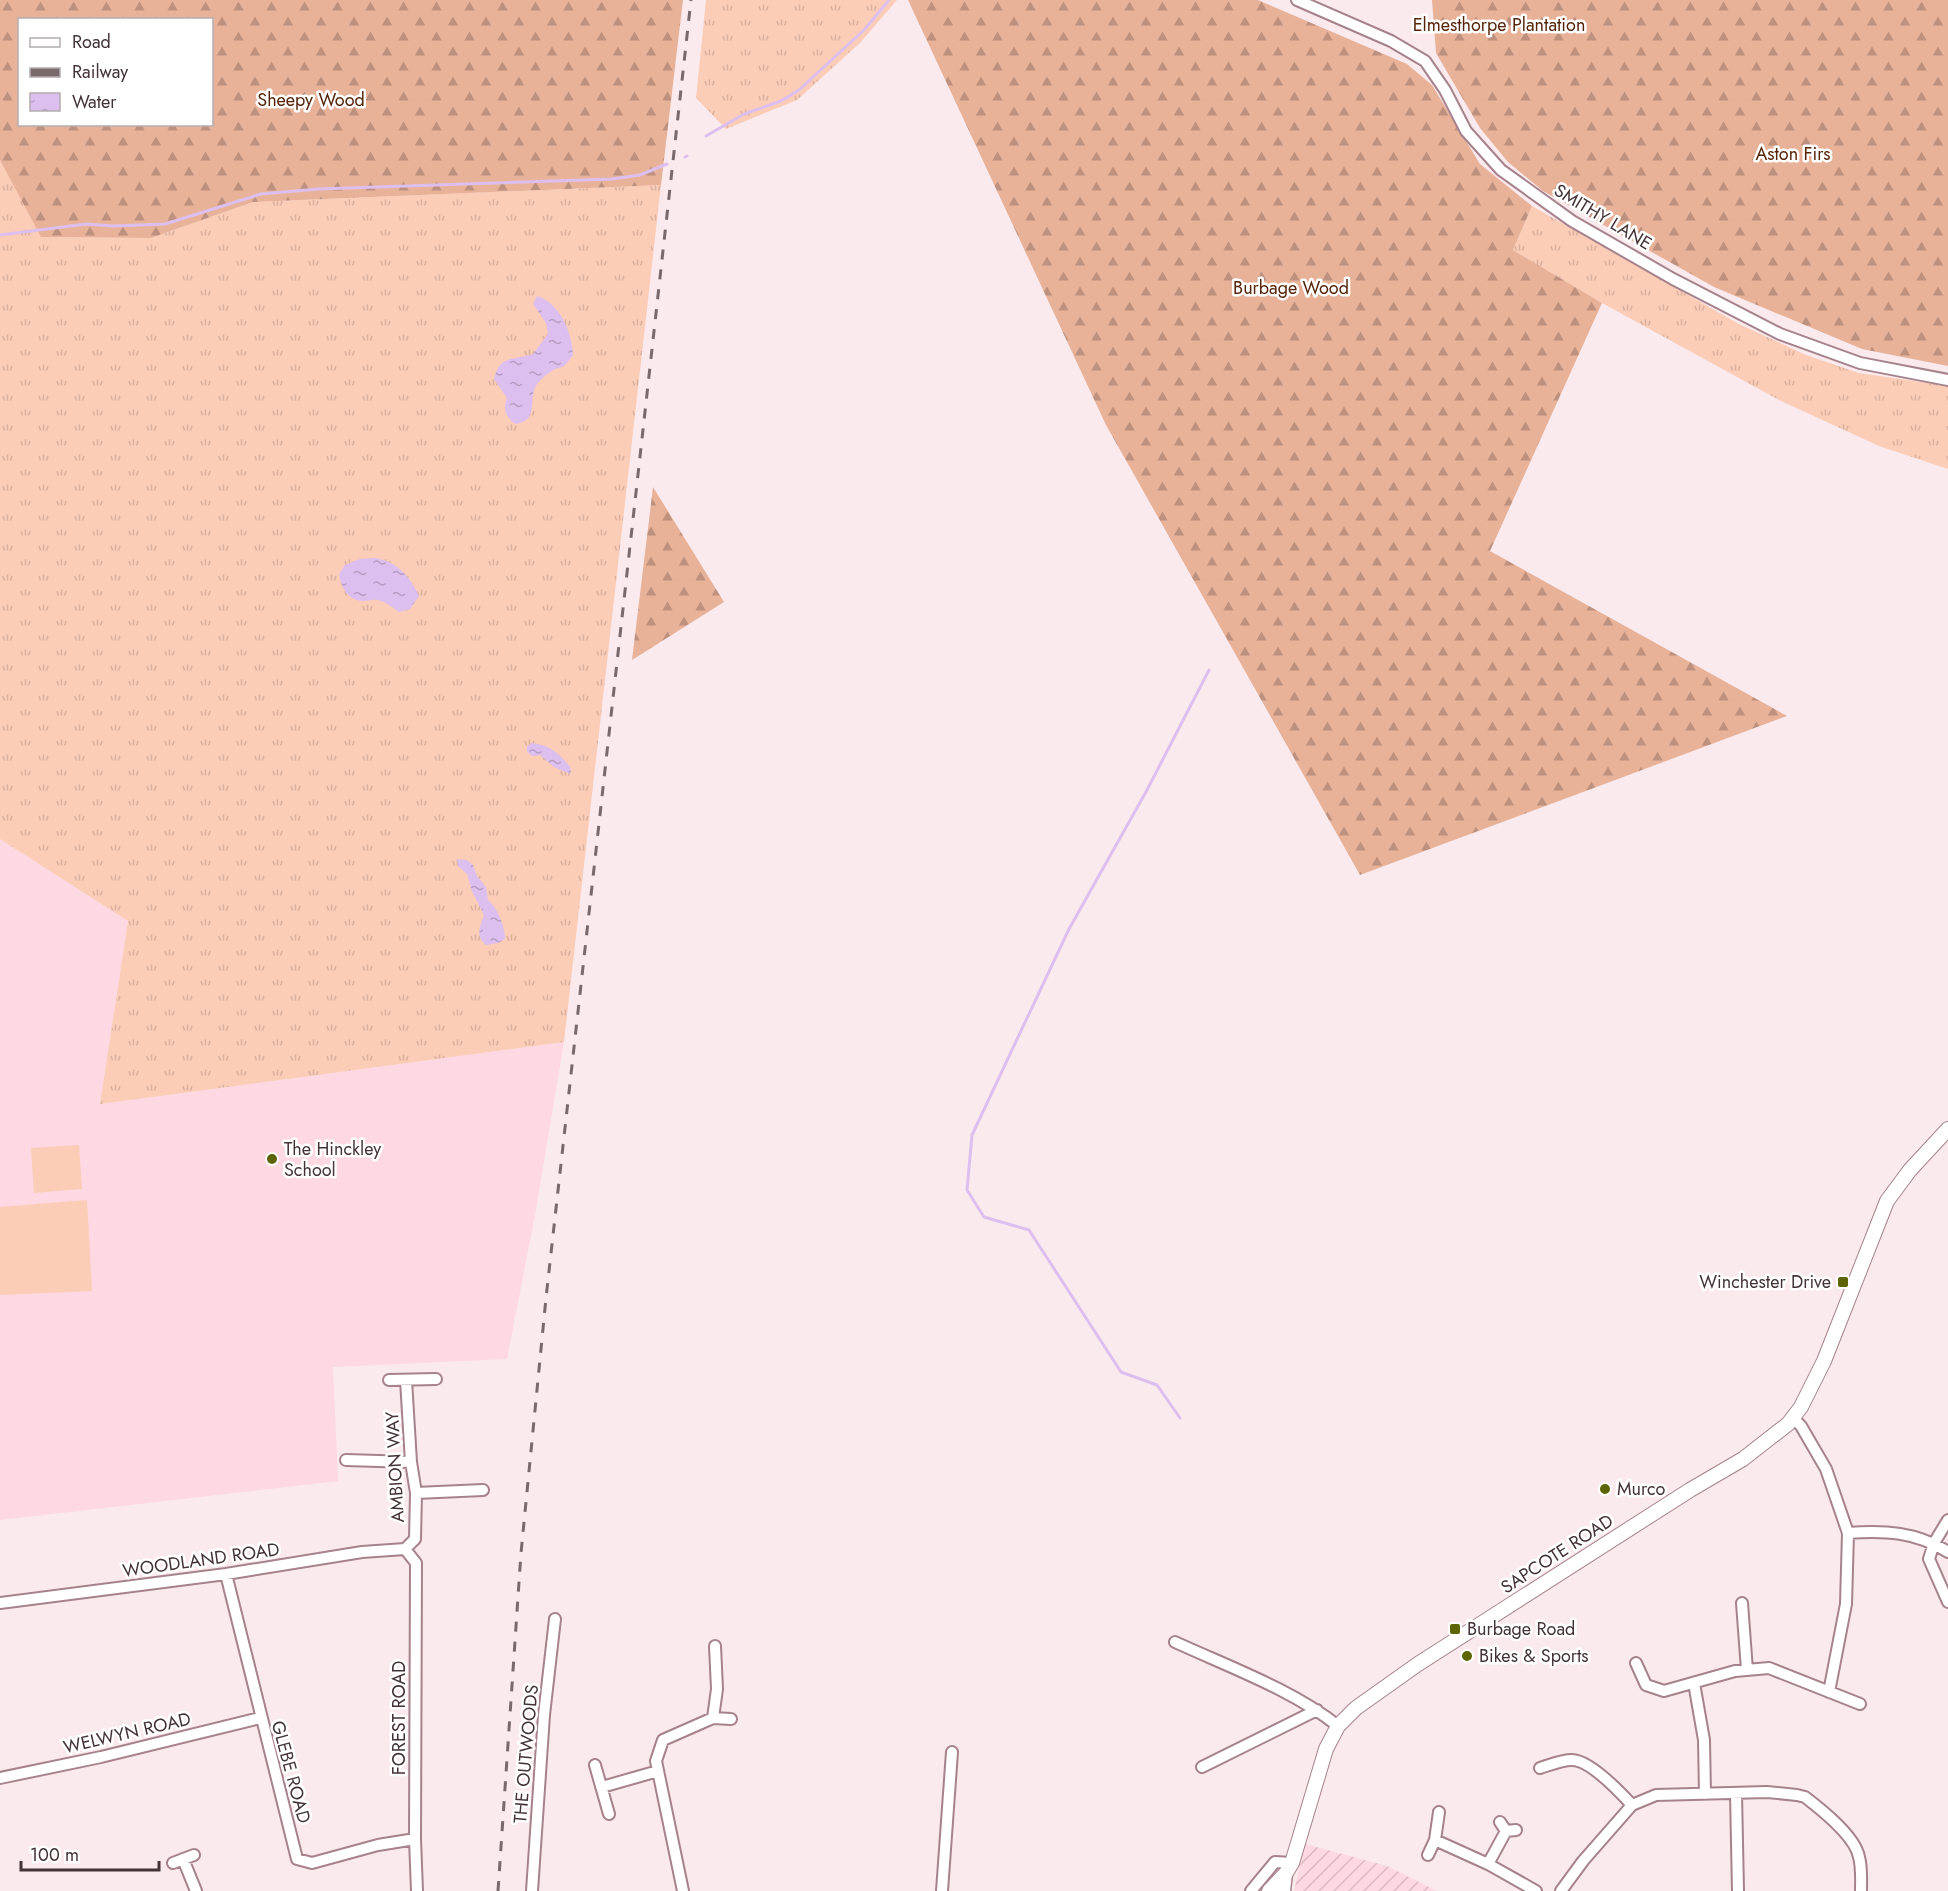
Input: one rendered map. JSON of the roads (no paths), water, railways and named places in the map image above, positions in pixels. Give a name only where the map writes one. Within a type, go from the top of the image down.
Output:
[{"type":"main road","name":"SAPCOTE ROAD","points":[[1269,1891],[1289,1868],[1326,1749],[1338,1726],[1366,1699],[1681,1496],[1743,1459],[1780,1432],[1793,1418],[1824,1361],[1887,1201],[1948,1129]]},
{"type":"street","name":"SMITHY LANE","points":[[1297,0],[1391,41],[1425,61],[1445,90],[1466,131],[1501,170],[1572,220],[1673,279],[1780,334],[1860,363],[1948,380]]},
{"type":"street","points":[[389,1380],[436,1379]]},
{"type":"street","name":"AMBION WAY","points":[[405,1549],[415,1539],[416,1493],[411,1462],[406,1380]]},
{"type":"street","points":[[1793,1418],[1801,1426],[1826,1469],[1848,1533],[1846,1604],[1829,1692]]},
{"type":"street","points":[[346,1460],[411,1462]]},
{"type":"street","points":[[416,1493],[483,1490]]},
{"type":"street","points":[[1948,1520],[1934,1543],[1929,1559],[1948,1602]]},
{"type":"street","points":[[1848,1533],[1883,1530],[1934,1543],[1948,1552]]},
{"type":"street","name":"WOODLAND ROAD","points":[[0,1603],[226,1574],[362,1552],[405,1549]]},
{"type":"street","name":"FOREST ROAD","points":[[405,1549],[416,1563],[415,1839],[417,1891]]},
{"type":"street","name":"GLEBE ROAD","points":[[226,1574],[260,1718],[297,1859],[312,1863],[378,1845],[415,1839]]},
{"type":"street","points":[[1742,1603],[1747,1670]]},
{"type":"street","name":"THE OUTWOODS","points":[[532,1891],[544,1715],[555,1619]]},
{"type":"street","points":[[1175,1642],[1317,1710],[1338,1726]]},
{"type":"street","points":[[713,1718],[717,1689],[715,1646]]},
{"type":"street","points":[[1636,1663],[1646,1685],[1664,1691],[1747,1670],[1768,1668],[1860,1704]]},
{"type":"street","points":[[1694,1683],[1704,1740],[1705,1794]]},
{"type":"street","points":[[1202,1767],[1317,1710]]},
{"type":"street","name":"WELWYN ROAD","points":[[0,1778],[260,1718]]},
{"type":"street","points":[[683,1891],[656,1761],[663,1740],[713,1718],[731,1719]]},
{"type":"street","points":[[942,1891],[952,1752]]},
{"type":"street","points":[[1540,1768],[1565,1761],[1580,1761],[1620,1792],[1632,1805]]},
{"type":"street","points":[[596,1765],[609,1814]]},
{"type":"street","points":[[602,1787],[658,1771]]},
{"type":"street","points":[[1736,1793],[1738,1891]]},
{"type":"street","points":[[1561,1891],[1583,1861],[1632,1805],[1656,1795],[1736,1793],[1805,1797],[1855,1846],[1859,1857],[1861,1891]]},
{"type":"street","points":[[1428,1855],[1435,1840],[1438,1812]]},
{"type":"street","points":[[1488,1864],[1507,1828]]},
{"type":"street","points":[[1435,1840],[1488,1864],[1536,1891]]},
{"type":"street","points":[[194,1855],[178,1861],[195,1891]]},
{"type":"street","points":[[1251,1891],[1275,1862],[1289,1868],[1284,1891]]},
{"type":"water","points":[[537,296],[552,305],[563,320],[570,337],[573,355],[564,366],[552,371],[537,384],[530,416],[527,420],[515,424],[506,412],[507,398],[494,379],[504,362],[533,354],[548,334],[546,323],[533,304]]},
{"type":"water","points":[[376,558],[387,561],[404,573],[419,596],[410,609],[399,612],[381,601],[357,600],[349,595],[341,584],[339,574],[345,565],[360,559]]},
{"type":"water","points":[[532,743],[559,754],[571,768],[570,774],[554,767],[540,755],[532,756],[527,752],[527,746]]},
{"type":"water","points":[[457,859],[467,860],[473,865],[477,876],[486,887],[488,900],[498,913],[504,929],[505,939],[498,943],[486,945],[480,938],[479,931],[484,915],[472,891],[467,874],[458,866]]},
{"type":"waterway","points":[[706,136],[744,114],[781,101],[799,90],[865,29],[889,0]]},
{"type":"waterway","points":[[0,235],[86,224],[114,226],[165,224],[261,194],[318,189],[612,179],[640,175],[667,164]]},
{"type":"waterway","points":[[1180,1418],[1157,1385],[1121,1372],[1029,1230],[984,1217],[967,1190],[972,1135],[1069,929],[1147,790],[1209,670]]},
{"type":"railway","points":[[498,1891],[521,1553],[546,1298],[691,0]]},
{"type":"place","name":"The Hinckley School","points":[[272,1159]]},
{"type":"place","name":"Winchester Drive","points":[[1843,1282]]},
{"type":"place","name":"Murco","points":[[1605,1489]]},
{"type":"place","name":"Burbage Road","points":[[1455,1629]]},
{"type":"place","name":"Bikes & Sports","points":[[1467,1656]]},
{"type":"park label","name":"Elmesthorpe Plantation","points":[[1499,25]]},
{"type":"park label","name":"Sheepy Wood","points":[[311,100]]},
{"type":"park label","name":"Aston Firs","points":[[1793,154]]},
{"type":"park label","name":"Burbage Wood","points":[[1291,288]]}]
